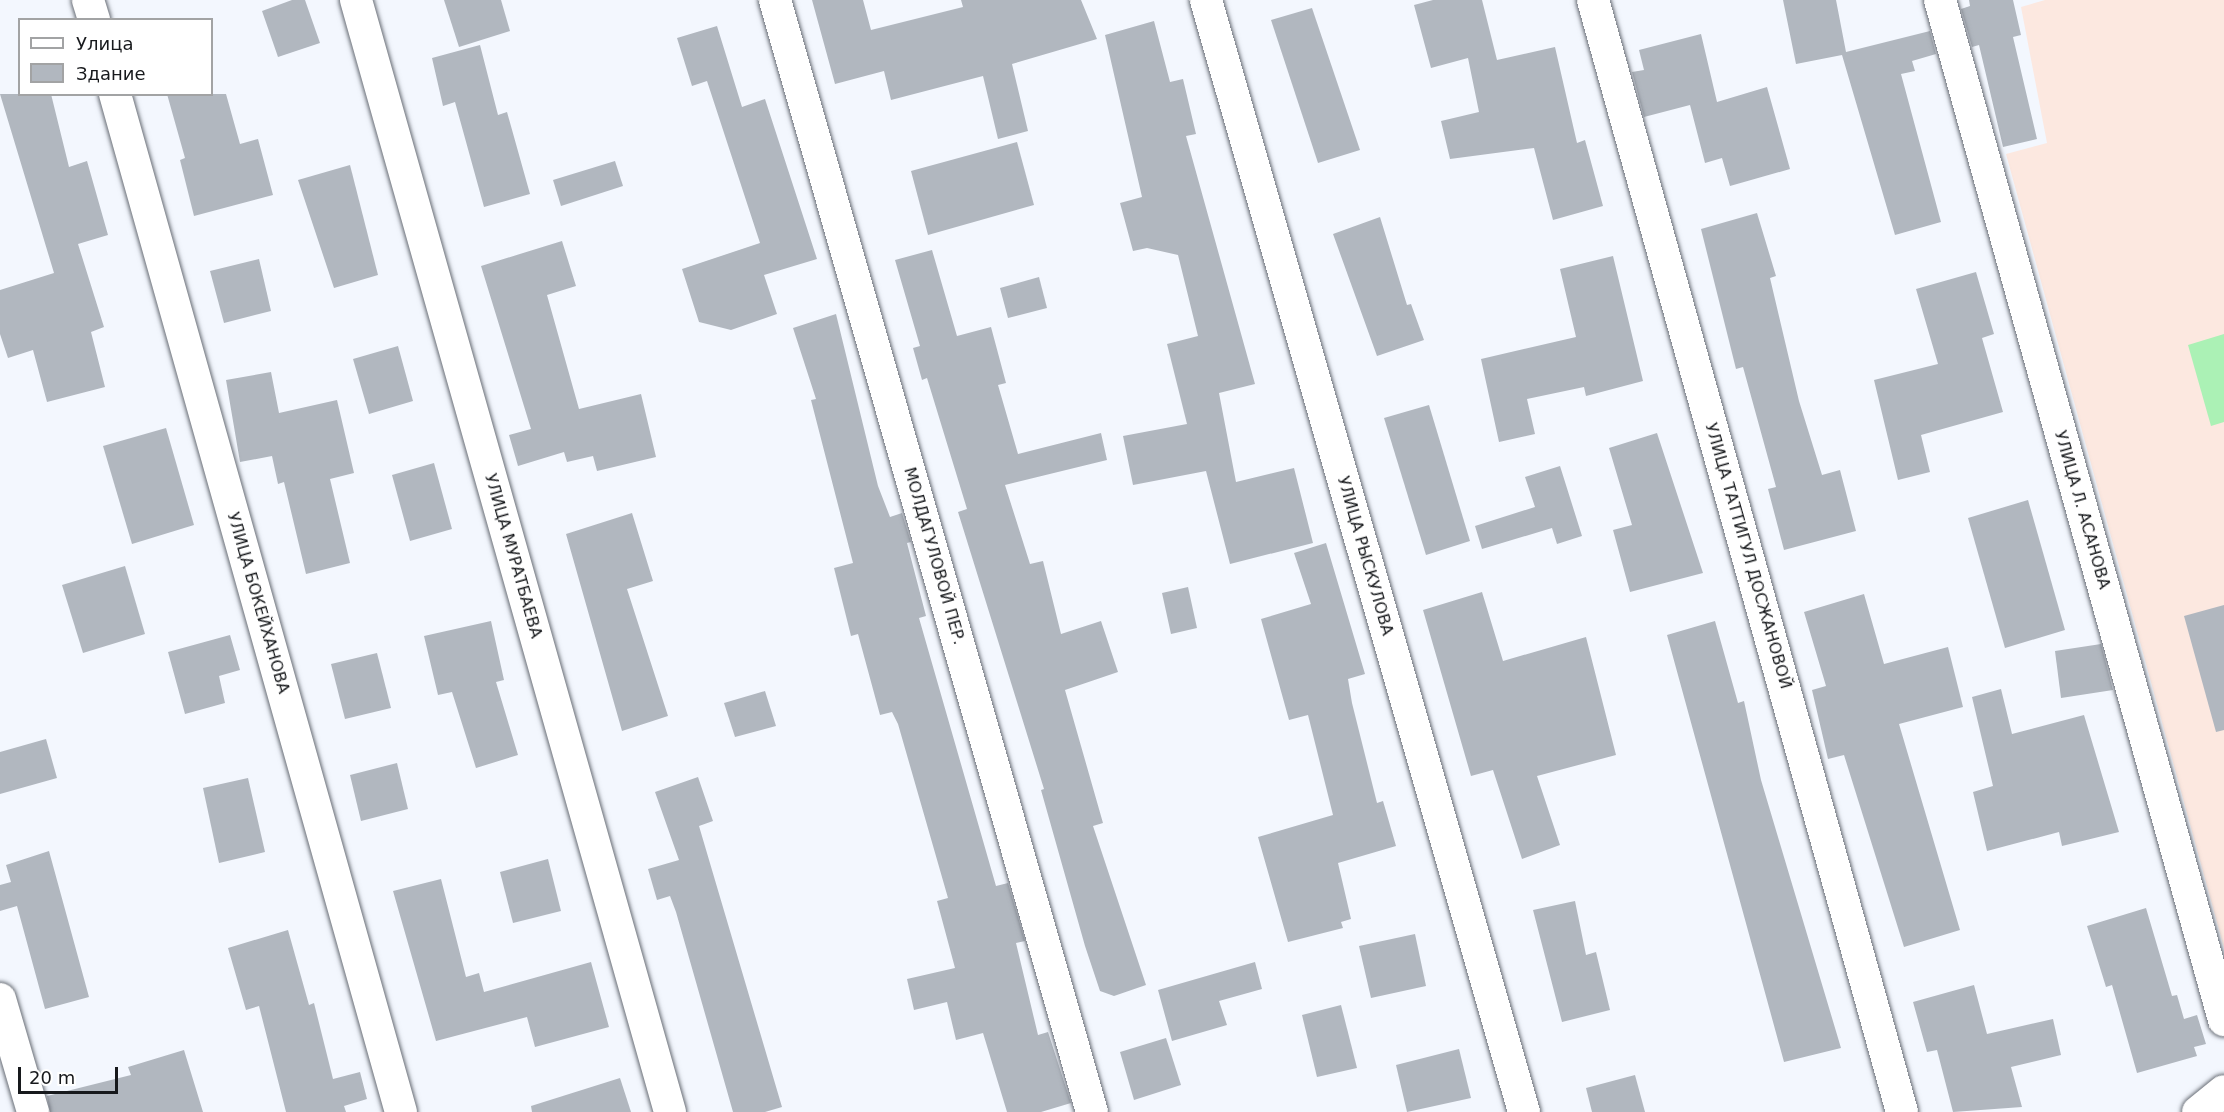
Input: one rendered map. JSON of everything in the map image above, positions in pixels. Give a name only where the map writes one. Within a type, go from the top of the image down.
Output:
[{"type":"street","points":[[88,0],[93,18]]},
{"type":"street","name":"УЛИЦА МУРАТБАЕВА","points":[[356,0],[670,1112]]},
{"type":"street","name":"МОЛДАГУЛОВОЙ ПЕР.","points":[[775,0],[1092,1112]]},
{"type":"street","name":"УЛИЦА РЫСКУЛОВА","points":[[1206,0],[1524,1112]]},
{"type":"street","name":"УЛИЦА ТАТТИГУЛ ДОСЖАНОВОЙ","points":[[1593,0],[1902,1112]]},
{"type":"street","name":"УЛИЦА Л. АСАНОВА","points":[[1940,0],[2224,1020]]},
{"type":"street","name":"УЛИЦА БОКЕЙХАНОВА","points":[[116,96],[401,1112]]},
{"type":"street","points":[[0,999],[33,1112]]},
{"type":"street","points":[[2198,1112],[2224,1091]]},
{"type":"shaded area","points":[[2045,0],[2224,0],[2224,948],[2006,154],[2047,143],[2021,7]]},
{"type":"green space","points":[[2224,334],[2224,422],[2211,426],[2188,345]]},
{"type":"building","points":[[292,0],[305,0],[320,43],[278,57],[262,11]]},
{"type":"building","points":[[444,0],[501,0],[510,31],[459,47]]},
{"type":"building","points":[[812,0],[863,0],[871,30],[963,7],[961,0],[1081,0],[1097,39],[1012,64],[1028,131],[998,139],[983,76],[891,100],[884,71],[835,84]]},
{"type":"building","points":[[1433,0],[1482,0],[1497,60],[1555,47],[1577,143],[1585,140],[1603,206],[1553,220],[1534,148],[1450,159],[1441,121],[1479,112],[1468,58],[1431,68],[1414,5]]},
{"type":"building","points":[[1783,0],[1836,0],[1846,52],[1930,31],[1936,54],[1912,61],[1915,71],[1901,74],[1941,222],[1895,235],[1842,55],[1796,64]]},
{"type":"building","points":[[1969,0],[2013,0],[2021,35],[2013,37],[2037,139],[2003,147],[1979,45],[1972,47],[1961,9],[1970,6]]},
{"type":"building","points":[[1312,8],[1360,150],[1318,163],[1271,20]]},
{"type":"building","points":[[1154,21],[1170,82],[1183,79],[1196,134],[1186,136],[1255,384],[1219,393],[1236,482],[1294,468],[1313,543],[1230,564],[1206,471],[1133,485],[1123,436],[1187,424],[1167,344],[1198,336],[1178,255],[1147,248],[1133,251],[1120,203],[1142,197],[1105,35]]},
{"type":"building","points":[[717,26],[742,107],[765,99],[817,259],[764,275],[777,314],[731,330],[699,322],[682,269],[760,243],[707,81],[692,86],[677,38]]},
{"type":"building","points":[[1701,34],[1717,102],[1767,87],[1790,169],[1730,186],[1722,158],[1705,163],[1690,105],[1644,117],[1632,72],[1644,70],[1639,50]]},
{"type":"building","points":[[480,45],[498,115],[507,112],[530,194],[484,207],[455,102],[443,106],[432,58]]},
{"type":"building","points":[[0,94],[51,96],[69,167],[87,161],[108,235],[78,244],[104,327],[91,332],[105,387],[47,402],[33,350],[8,358],[0,334],[0,290],[54,273]]},
{"type":"building","points":[[226,94],[240,144],[258,139],[273,195],[194,216],[180,160],[185,158],[168,96]]},
{"type":"building","points":[[1017,142],[1034,205],[928,235],[911,171]]},
{"type":"building","points":[[615,161],[623,186],[561,206],[553,180]]},
{"type":"building","points":[[350,165],[378,275],[334,288],[298,180]]},
{"type":"building","points":[[1757,213],[1776,276],[1770,278],[1799,401],[1822,475],[1840,470],[1856,531],[1784,550],[1768,489],[1776,487],[1743,367],[1736,369],[1701,229]]},
{"type":"building","points":[[1380,217],[1407,305],[1411,304],[1424,340],[1377,356],[1333,234]]},
{"type":"building","points":[[562,241],[576,286],[547,295],[579,409],[641,394],[656,457],[597,471],[593,456],[567,462],[564,452],[518,466],[509,435],[531,429],[481,266]]},
{"type":"building","points":[[932,250],[957,336],[991,327],[1006,383],[998,385],[1018,454],[1101,433],[1107,460],[1005,485],[1030,564],[1043,561],[1061,634],[1101,621],[1118,672],[1065,690],[1103,823],[1093,826],[1146,985],[1114,996],[1100,991],[1085,946],[1041,790],[1044,789],[958,512],[967,509],[927,378],[922,380],[913,348],[920,346],[895,260]]},
{"type":"building","points":[[1613,256],[1643,381],[1586,396],[1584,387],[1527,399],[1535,434],[1499,442],[1481,359],[1576,337],[1560,269]]},
{"type":"building","points":[[259,259],[271,311],[224,323],[210,271]]},
{"type":"building","points":[[1976,272],[1994,334],[1982,338],[2003,412],[1921,435],[1930,472],[1898,480],[1874,380],[1938,364],[1916,289]]},
{"type":"building","points":[[1039,277],[1047,308],[1008,318],[1000,288]]},
{"type":"building","points":[[836,314],[878,486],[890,517],[902,513],[911,542],[907,543],[926,616],[919,618],[996,886],[1008,883],[1025,941],[1016,943],[1038,1035],[1048,1032],[1071,1103],[1041,1112],[1007,1112],[983,1033],[956,1040],[947,1002],[914,1010],[907,979],[955,968],[937,901],[948,898],[898,724],[892,712],[880,715],[858,634],[851,636],[834,568],[853,563],[811,400],[816,399],[793,328]]},
{"type":"building","points":[[398,346],[413,401],[369,414],[353,359]]},
{"type":"building","points":[[271,372],[279,413],[337,400],[354,473],[330,479],[350,563],[306,574],[284,482],[278,484],[272,456],[240,462],[226,380]]},
{"type":"building","points":[[1429,405],[1470,541],[1426,555],[1384,418]]},
{"type":"building","points":[[166,428],[194,525],[132,544],[103,446]]},
{"type":"building","points":[[1657,433],[1703,573],[1630,592],[1613,530],[1632,525],[1609,448]]},
{"type":"building","points":[[434,463],[452,529],[410,541],[392,475]]},
{"type":"building","points":[[1560,466],[1582,536],[1557,544],[1552,528],[1482,549],[1475,526],[1535,507],[1525,477]]},
{"type":"building","points":[[2028,500],[2065,630],[2005,648],[1968,518]]},
{"type":"building","points":[[632,513],[653,581],[627,589],[668,716],[622,731],[566,534]]},
{"type":"building","points":[[1326,543],[1365,674],[1348,679],[1352,703],[1377,803],[1383,801],[1396,846],[1338,863],[1351,919],[1341,922],[1343,928],[1288,942],[1258,837],[1333,815],[1308,715],[1289,720],[1261,619],[1311,604],[1294,553]]},
{"type":"building","points":[[125,566],[145,634],[83,653],[62,585]]},
{"type":"building","points":[[1188,587],[1197,628],[1171,634],[1162,593]]},
{"type":"building","points":[[1482,592],[1503,661],[1586,637],[1616,755],[1537,776],[1560,845],[1522,859],[1493,770],[1471,776],[1423,610]]},
{"type":"building","points":[[1864,594],[1884,664],[1948,647],[1963,707],[1899,724],[1960,930],[1904,947],[1844,755],[1828,759],[1812,690],[1826,686],[1804,612]]},
{"type":"building","points":[[2224,605],[2224,730],[2216,732],[2184,616]]},
{"type":"building","points":[[491,621],[504,680],[496,682],[518,755],[476,768],[452,692],[438,695],[424,636]]},
{"type":"building","points":[[1715,621],[1738,703],[1744,701],[1761,780],[1841,1048],[1784,1062],[1667,635]]},
{"type":"building","points":[[230,635],[240,670],[219,676],[225,703],[185,714],[168,652]]},
{"type":"building","points":[[2101,644],[2113,690],[2061,698],[2055,651]]},
{"type":"building","points":[[377,653],[391,708],[345,719],[331,664]]},
{"type":"building","points":[[2001,689],[2012,734],[2084,715],[2119,832],[2062,846],[2059,832],[1987,851],[1973,792],[1993,786],[1972,697]]},
{"type":"building","points":[[765,691],[776,726],[735,737],[724,703]]},
{"type":"building","points":[[46,739],[57,778],[0,794],[0,752]]},
{"type":"building","points":[[397,763],[408,809],[361,821],[350,775]]},
{"type":"building","points":[[698,777],[713,821],[699,826],[782,1107],[765,1112],[733,1112],[676,912],[670,896],[657,900],[648,869],[679,860],[655,792]]},
{"type":"building","points":[[248,778],[265,852],[219,863],[203,788]]},
{"type":"building","points":[[49,851],[89,997],[45,1009],[17,906],[0,911],[0,885],[11,882],[6,865]]},
{"type":"building","points":[[548,859],[561,911],[513,923],[500,872]]},
{"type":"building","points":[[441,879],[466,977],[479,973],[484,992],[591,962],[609,1027],[535,1047],[527,1017],[436,1041],[393,891]]},
{"type":"building","points":[[1575,901],[1586,955],[1596,952],[1610,1010],[1562,1022],[1533,910]]},
{"type":"building","points":[[2146,908],[2172,996],[2177,995],[2184,1019],[2197,1015],[2206,1044],[2194,1047],[2197,1056],[2137,1073],[2112,985],[2106,987],[2087,926]]},
{"type":"building","points":[[288,930],[309,1005],[314,1003],[333,1079],[360,1072],[367,1099],[344,1106],[346,1112],[286,1112],[259,1006],[246,1010],[228,948]]},
{"type":"building","points":[[1415,934],[1426,986],[1371,998],[1359,946]]},
{"type":"building","points":[[1255,962],[1262,989],[1219,1001],[1227,1025],[1172,1041],[1158,990]]},
{"type":"building","points":[[1974,985],[1987,1034],[2053,1019],[2061,1055],[2011,1067],[2022,1107],[1953,1112],[1937,1050],[1927,1052],[1913,1002]]},
{"type":"building","points":[[1341,1005],[1357,1068],[1317,1077],[1302,1015]]},
{"type":"building","points":[[1166,1038],[1181,1085],[1134,1100],[1120,1052]]},
{"type":"building","points":[[1459,1049],[1471,1098],[1407,1112],[1396,1065]]},
{"type":"building","points":[[184,1050],[203,1112],[50,1112],[47,1096],[131,1075],[128,1067]]},
{"type":"building","points":[[1635,1075],[1645,1112],[1592,1112],[1586,1088]]},
{"type":"building","points":[[620,1078],[631,1112],[532,1112],[531,1106]]}]
